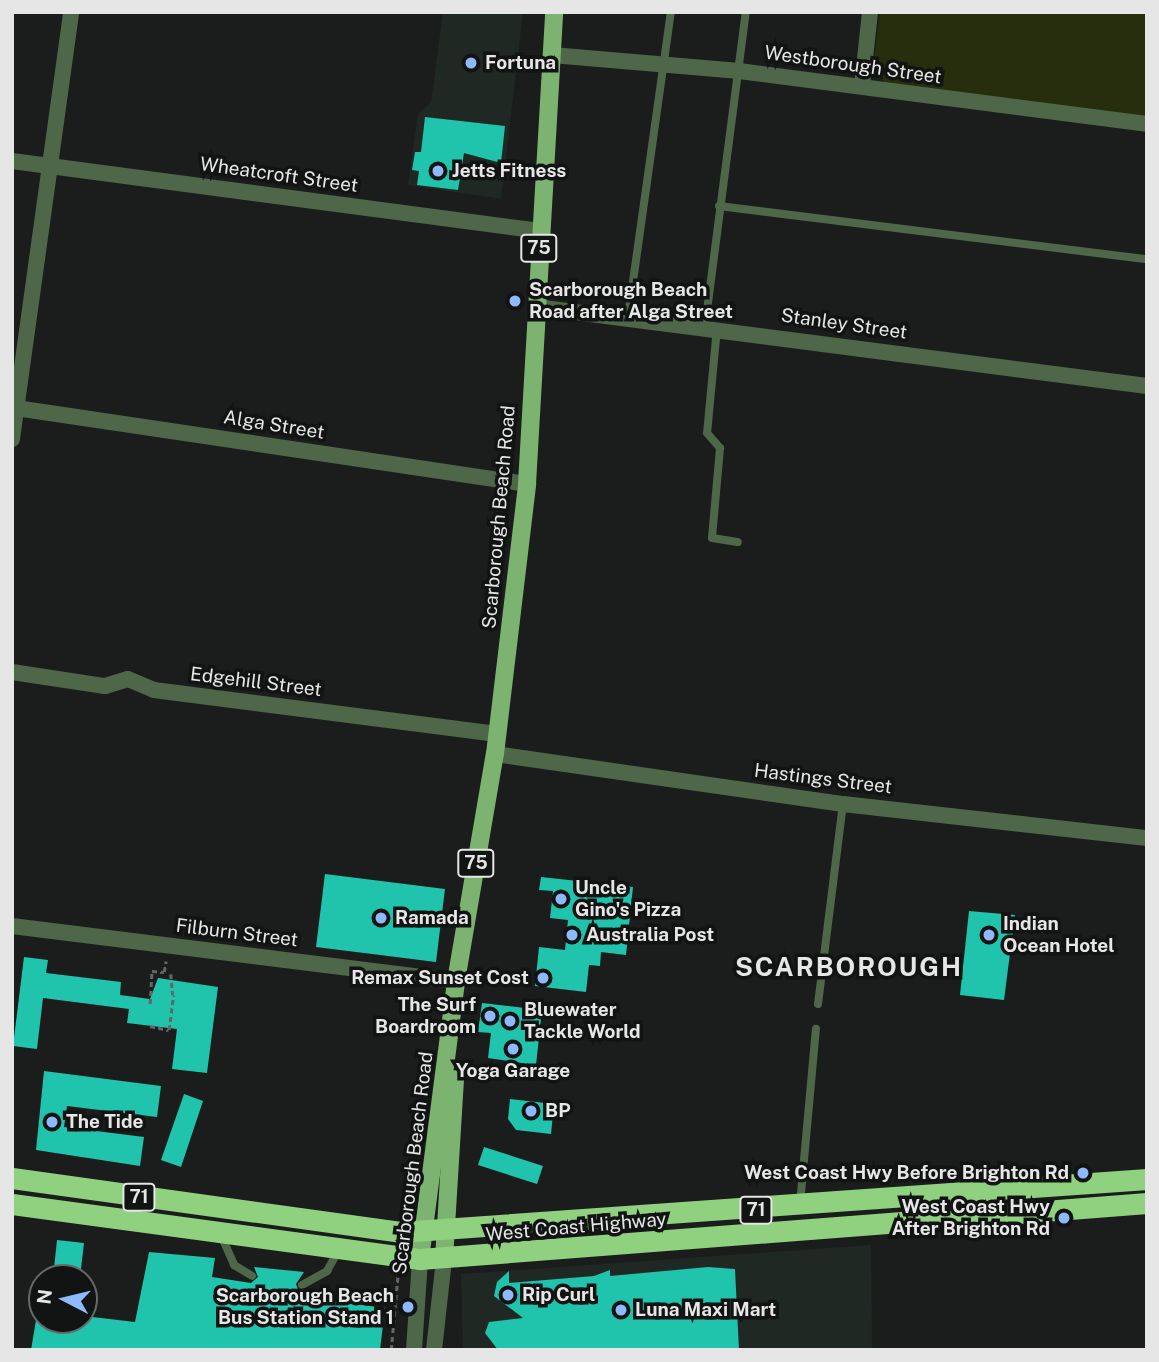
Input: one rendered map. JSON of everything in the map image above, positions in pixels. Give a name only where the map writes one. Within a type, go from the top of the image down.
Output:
[{"type":"highway","name":"West Coast Highway","points":[[12,1178],[244,1213],[424,1231],[800,1207],[1147,1179]]},
{"type":"highway","name":"West Coast Highway","points":[[12,1204],[338,1251],[444,1259],[1147,1203]]},
{"type":"main road","name":"Scarborough Beach Road","points":[[420,1259],[456,981],[495,754],[527,484],[554,12]]},
{"type":"main road","name":"Scarborough Beach Road","points":[[444,1259],[456,981]]},
{"type":"street","points":[[12,439],[53,166],[71,12]]},
{"type":"street","points":[[862,86],[870,12]]},
{"type":"street","name":"Westborough Street","points":[[552,55],[739,71],[1147,124]]},
{"type":"street","name":"Wheatcroft Street","points":[[12,161],[540,231]]},
{"type":"street","name":"Stanley Street","points":[[536,307],[711,327],[1147,386]]},
{"type":"street","name":"Alga Street","points":[[16,408],[527,484]]},
{"type":"street","name":"Edgehill Street","points":[[12,672],[105,686],[128,678],[155,690],[497,734]]},
{"type":"street","name":"Hastings Street","points":[[495,754],[843,804],[1147,838]]},
{"type":"street","name":"Filburn Street","points":[[12,926],[456,981]]},
{"type":"street","name":"Scarborough Beach Road","points":[[414,1350],[420,1259]]},
{"type":"street","name":"Scarborough Beach Road","points":[[434,1350],[444,1259]]},
{"type":"lane","points":[[628,317],[671,12]]},
{"type":"lane","points":[[738,542],[712,538],[720,448],[707,433],[719,206],[746,12]]},
{"type":"lane","points":[[719,206],[1147,259]]},
{"type":"lane","points":[[818,1004],[843,804]]},
{"type":"lane","points":[[800,1207],[816,1029]]},
{"type":"lane","points":[[219,1232],[234,1265],[252,1276]]},
{"type":"lane","points":[[302,1285],[327,1271],[338,1251]]},
{"type":"path","points":[[150,1004],[152,971],[164,972],[165,962]]},
{"type":"path","points":[[150,1026],[169,1030],[171,974]]},
{"type":"path","points":[[391,1350],[398,1272]]},
{"type":"shaded area","points":[[443,12],[523,12],[501,199],[408,185],[418,114],[431,102]]},
{"type":"shaded area","points":[[871,1245],[872,1350],[463,1350],[461,1274]]},
{"type":"green space","points":[[880,12],[1147,12],[1147,122],[886,84],[873,67]]},
{"type":"building","points":[[425,117],[505,126],[501,163],[464,153],[458,190],[417,185],[419,171],[412,170],[415,152],[421,152]]},
{"type":"building","name":"Ramada","points":[[325,874],[445,889],[436,962],[316,947]]},
{"type":"building","points":[[541,877],[633,887],[626,955],[601,952],[600,966],[589,965],[586,992],[535,986],[539,947],[565,950],[568,920],[550,918],[553,891],[539,890]]},
{"type":"building","name":"Indian Ocean Hotel","points":[[969,911],[1015,915],[1004,1000],[960,995]]},
{"type":"building","points":[[24,957],[48,960],[46,973],[121,982],[120,995],[150,999],[158,978],[218,987],[207,1073],[172,1069],[177,1029],[127,1023],[129,1009],[43,998],[37,1049],[13,1046]]},
{"type":"building","points":[[482,1003],[542,1010],[536,1065],[488,1058],[491,1033],[478,1032]]},
{"type":"building","name":"The Tide","points":[[44,1071],[161,1086],[157,1117],[67,1106],[64,1127],[144,1137],[140,1166],[36,1150]]},
{"type":"building","points":[[184,1094],[203,1101],[181,1167],[161,1160]]},
{"type":"building","name":"BP","points":[[510,1099],[554,1104],[551,1134],[516,1130],[508,1119]]},
{"type":"building","name":"BP","points":[[484,1147],[543,1166],[537,1184],[478,1165]]},
{"type":"building","points":[[57,1240],[84,1243],[82,1264],[54,1264]]},
{"type":"building","points":[[149,1252],[215,1258],[212,1277],[251,1283],[258,1277],[254,1267],[304,1272],[296,1284],[301,1297],[385,1308],[380,1350],[31,1350],[34,1334],[98,1334],[98,1318],[135,1322]]},
{"type":"building","name":"Luna Maxi Mart","points":[[708,1267],[735,1269],[739,1350],[498,1350],[485,1333],[489,1322],[523,1318],[494,1296],[497,1282],[509,1271],[509,1283],[594,1276],[610,1270],[610,1276]]},
{"type":"place","name":"Fortuna","points":[[471,63]]},
{"type":"place","name":"Jetts Fitness","points":[[438,171]]},
{"type":"place","name":"Scarborough Beach Road after Alga Street","points":[[515,301]]},
{"type":"place","name":"Uncle Gino's Pizza","points":[[561,899]]},
{"type":"place","name":"Ramada","points":[[381,918]]},
{"type":"place","name":"Australia Post","points":[[572,935]]},
{"type":"place","name":"Indian Ocean Hotel","points":[[989,935]]},
{"type":"place","name":"Remax Sunset Cost","points":[[543,978]]},
{"type":"place","name":"The Surf Boardroom","points":[[490,1016]]},
{"type":"place","name":"Bluewater Tackle World","points":[[510,1021]]},
{"type":"place","name":"Yoga Garage","points":[[513,1049]]},
{"type":"place","name":"BP","points":[[531,1111]]},
{"type":"place","name":"The Tide","points":[[52,1122]]},
{"type":"place","name":"West Coast Hwy Before Brighton Rd","points":[[1083,1173]]},
{"type":"place","name":"West Coast Hwy After Brighton Rd","points":[[1064,1218]]},
{"type":"place","name":"Rip Curl","points":[[508,1295]]},
{"type":"place","name":"Scarborough Beach Bus Station Stand 1","points":[[408,1307]]},
{"type":"place","name":"Luna Maxi Mart","points":[[621,1310]]},
{"type":"district","name":"SCARBOROUGH","points":[[849,967]]}]
